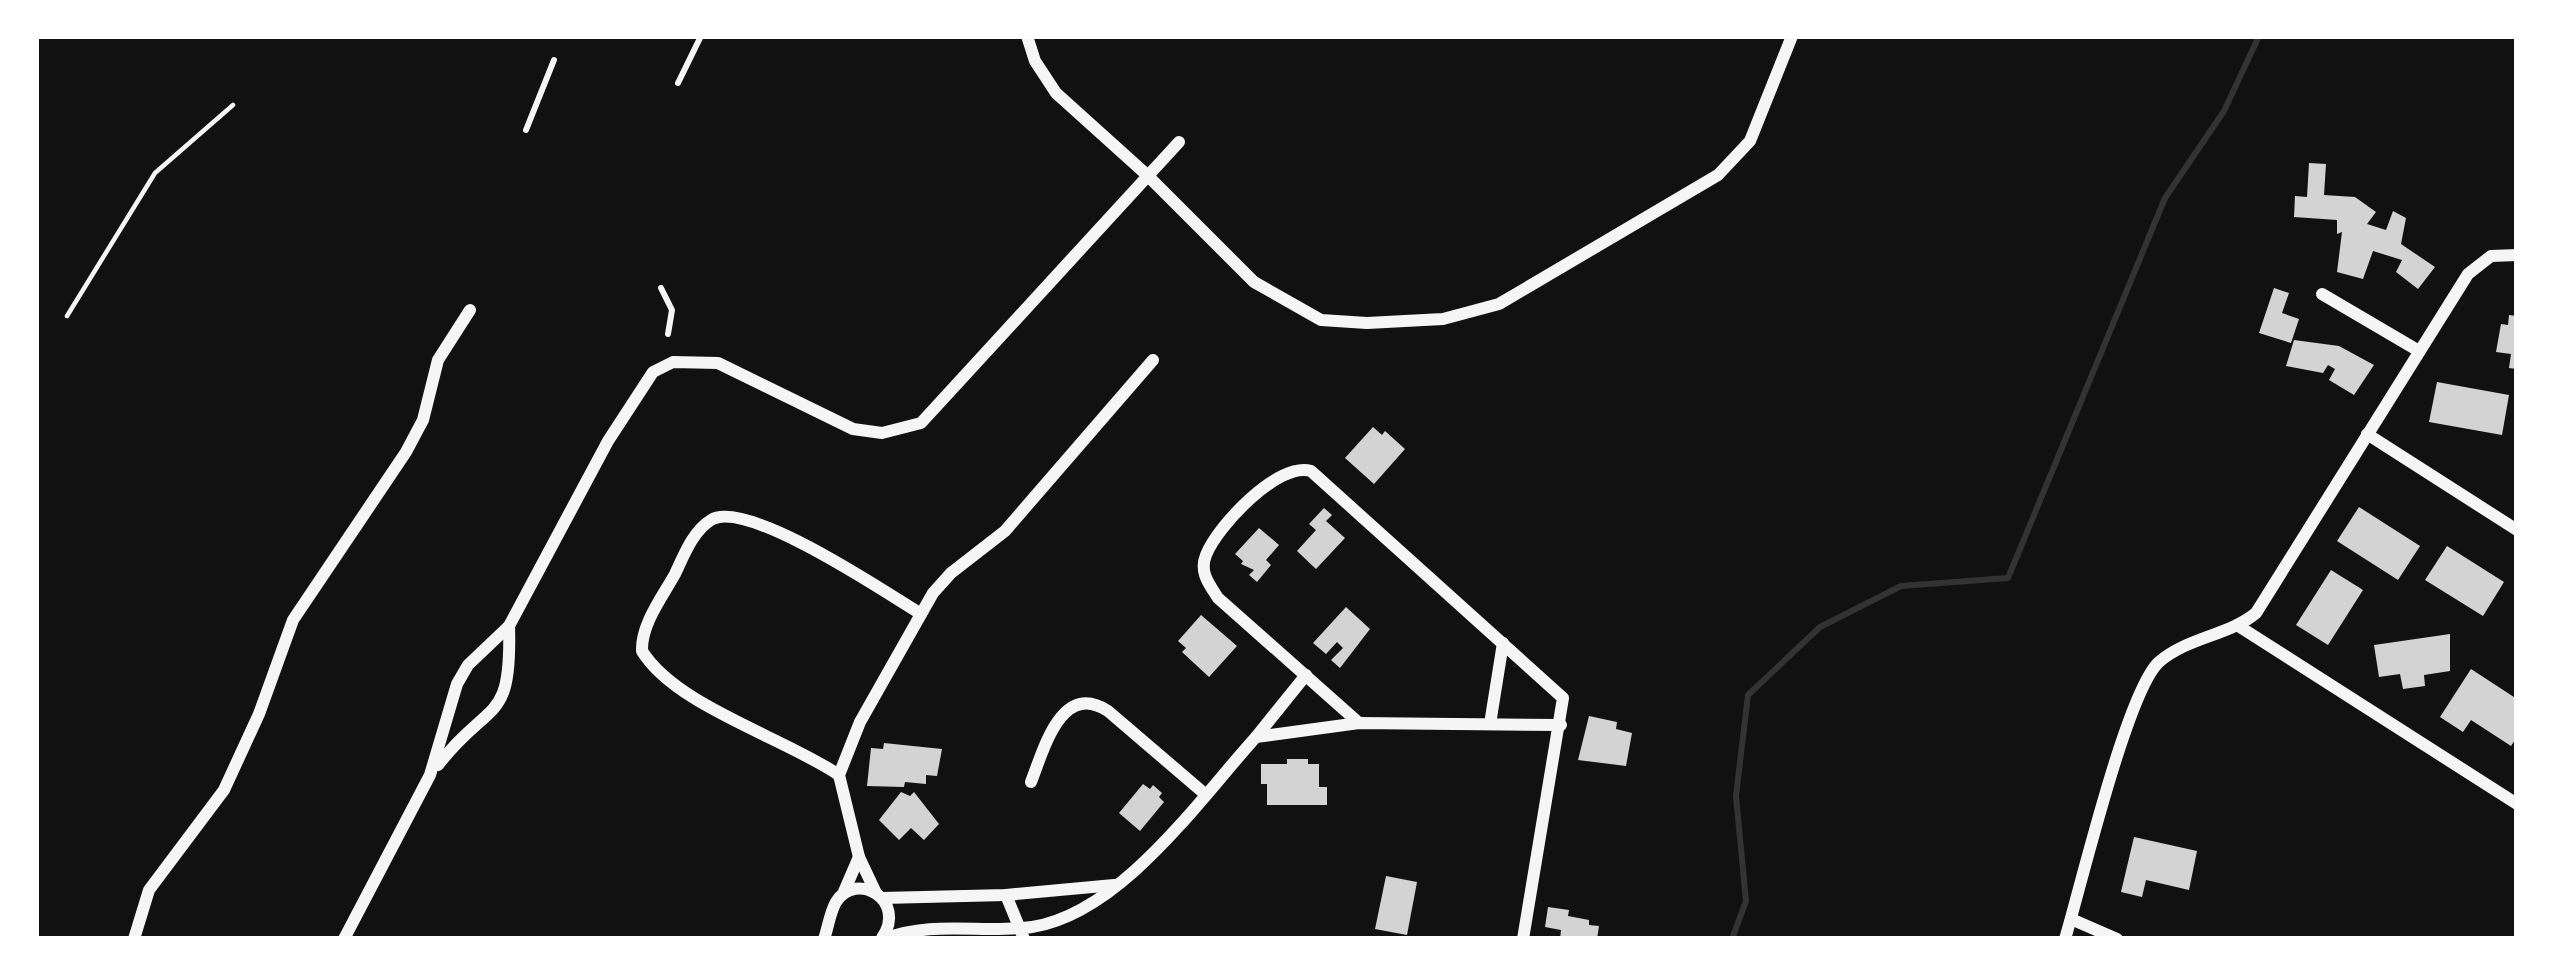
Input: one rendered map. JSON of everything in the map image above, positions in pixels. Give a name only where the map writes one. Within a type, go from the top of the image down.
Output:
[{"type":"street","points":[[1028,36],[1035,61],[1056,92],[1254,282],[1321,320],[1367,323],[1444,319],[1499,304],[1718,175],[1750,141],[1792,36]]},
{"type":"street","points":[[430,775],[457,684],[468,665],[509,626],[608,441],[653,372],[673,362],[718,363],[853,429],[882,433],[921,423],[1179,142]]},
{"type":"street","points":[[2065,939],[2147,674],[2188,644],[2240,627],[2270,595],[2468,274],[2491,256],[2517,255]]},
{"type":"street","points":[[2322,294],[2419,350]]},
{"type":"street","points":[[134,939],[148,890],[224,790],[245,748],[293,620],[406,452],[423,420],[438,360],[470,310]]},
{"type":"street","points":[[882,939],[890,920],[859,857],[839,775],[860,722],[921,614],[951,573],[1005,531],[1153,360]]},
{"type":"street","points":[[2367,434],[2517,530]]},
{"type":"street","points":[[1359,723],[1218,598],[1204,576],[1206,555],[1237,514],[1277,475],[1298,467],[1311,471],[1560,693],[1561,725],[1523,939]]},
{"type":"street","points":[[839,775],[659,674],[642,651],[647,626],[693,537],[713,518],[726,515],[764,523],[921,614]]},
{"type":"street","points":[[344,939],[430,775],[500,705],[510,669],[509,626]]},
{"type":"street","points":[[2240,627],[2517,804]]},
{"type":"street","points":[[1490,724],[1503,643]]},
{"type":"street","points":[[882,939],[925,928],[1023,934],[1125,882],[1306,675]]},
{"type":"street","points":[[1031,782],[1056,721],[1074,705],[1091,703],[1108,711],[1205,794]]},
{"type":"street","points":[[1256,737],[1359,723],[1561,725]]},
{"type":"street","points":[[824,939],[859,857]]},
{"type":"street","points":[[843,895],[859,889],[879,896],[1006,896],[1125,882]]},
{"type":"street","points":[[1006,896],[1023,934]]},
{"type":"street","points":[[832,919],[841,939]]},
{"type":"street","points":[[2071,919],[2117,939]]},
{"type":"lane","points":[[678,83],[701,36]]},
{"type":"lane","points":[[526,130],[554,59]]},
{"type":"lane","points":[[661,289],[673,310],[668,334]]},
{"type":"path","points":[[67,316],[154,173],[232,105]]},
{"type":"building","points":[[2309,163],[2326,164],[2324,195],[2355,197],[2376,212],[2367,224],[2386,230],[2393,211],[2406,218],[2401,244],[2435,267],[2418,289],[2396,272],[2402,260],[2373,251],[2363,279],[2337,272],[2342,232],[2337,234],[2337,220],[2294,217],[2295,196],[2307,197]]},
{"type":"building","points":[[2274,288],[2289,293],[2282,313],[2299,319],[2291,343],[2259,333]]},
{"type":"building","points":[[2509,315],[2517,316],[2517,369],[2509,368],[2511,354],[2496,352],[2501,324],[2508,325]]},
{"type":"building","points":[[2294,340],[2339,346],[2374,365],[2354,395],[2329,380],[2335,369],[2328,365],[2323,373],[2286,366]]},
{"type":"building","points":[[2437,382],[2509,395],[2502,435],[2429,422]]},
{"type":"building","points":[[1373,427],[1405,449],[1374,484],[1345,458]]},
{"type":"building","points":[[2359,507],[2420,546],[2398,580],[2337,541]]},
{"type":"building","points":[[1324,508],[1332,515],[1326,521],[1345,538],[1316,569],[1297,551],[1316,530],[1309,524]]},
{"type":"building","points":[[1259,528],[1279,545],[1257,582],[1249,575],[1254,570],[1241,564],[1235,554]]},
{"type":"building","points":[[2447,546],[2504,582],[2483,616],[2425,580]]},
{"type":"building","points":[[2331,570],[2363,590],[2328,645],[2296,625]]},
{"type":"building","points":[[1346,607],[1370,629],[1340,668],[1331,660],[1343,648],[1337,642],[1326,654],[1313,643]]},
{"type":"building","points":[[1201,615],[1237,646],[1209,677],[1182,652],[1186,648],[1178,641]]},
{"type":"building","points":[[2450,634],[2450,671],[2424,675],[2425,686],[2403,689],[2400,674],[2379,677],[2374,645]]},
{"type":"building","points":[[2471,669],[2517,699],[2517,737],[2511,746],[2471,720],[2463,732],[2440,717]]},
{"type":"building","points":[[1589,716],[1617,722],[1616,729],[1632,733],[1626,766],[1578,760]]},
{"type":"building","points":[[884,743],[942,749],[937,776],[926,775],[926,784],[867,786],[871,748],[883,749]]},
{"type":"building","points":[[1287,759],[1319,764],[1319,787],[1327,787],[1327,805],[1267,805],[1261,764],[1287,764]]},
{"type":"building","points":[[1143,784],[1150,789],[1153,785],[1164,802],[1140,831],[1119,813]]},
{"type":"building","points":[[901,792],[910,796],[914,792],[939,824],[924,840],[911,828],[899,840],[879,820]]},
{"type":"building","points":[[2134,837],[2197,851],[2189,890],[2146,880],[2142,897],[2121,892]]},
{"type":"building","points":[[1386,876],[1417,882],[1407,935],[1375,929]]},
{"type":"building","points":[[1548,907],[1569,910],[1568,916],[1599,926],[1597,939],[1560,939],[1561,930],[1545,927]]},
{"type":"waterway","points":[[1732,939],[1746,901],[1736,796],[1748,695],[1820,627],[1901,586],[2008,578],[2165,198],[2224,111],[2259,36]]}]
